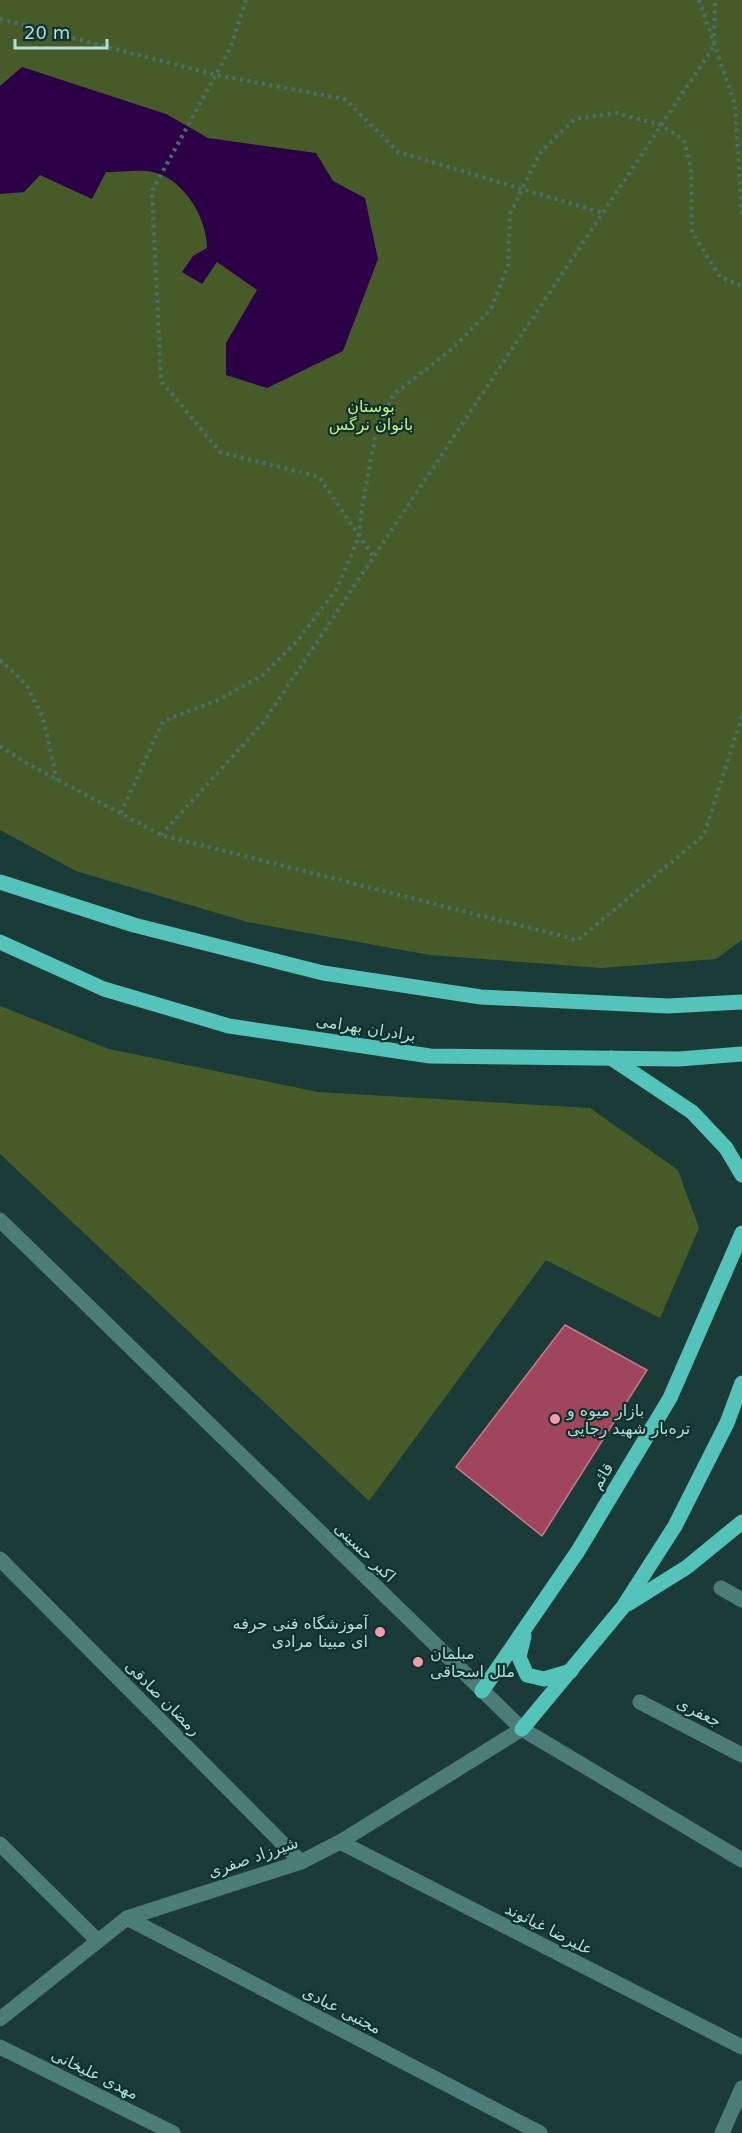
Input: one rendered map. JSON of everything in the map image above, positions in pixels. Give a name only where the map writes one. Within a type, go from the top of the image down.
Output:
[{"type":"main road","points":[[0,882],[134,925],[323,973],[481,997],[668,1006],[742,1002]]},
{"type":"main road","name":"برادران بهرامی","points":[[0,942],[104,989],[229,1026],[430,1056],[679,1059],[742,1054]]},
{"type":"main road","points":[[611,1058],[692,1112],[726,1148],[742,1174]]},
{"type":"main road","name":"قائم","points":[[482,1691],[578,1551],[670,1398],[742,1233]]},
{"type":"main road","points":[[522,1729],[623,1607],[675,1526],[727,1423],[742,1383]]},
{"type":"main road","points":[[623,1607],[687,1567],[742,1522]]},
{"type":"main road","points":[[526,1628],[519,1657],[527,1675],[544,1679],[571,1671]]},
{"type":"street","name":"اکبر حسینی","points":[[0,1220],[522,1729],[742,1860]]},
{"type":"street","name":"رمضان صادقی","points":[[0,1559],[301,1862]]},
{"type":"street","points":[[721,1588],[742,1600]]},
{"type":"street","name":"جعفری","points":[[639,1702],[742,1755]]},
{"type":"street","name":"شیرزاد صفری","points":[[0,2019],[127,1918],[301,1862],[340,1842],[522,1729]]},
{"type":"street","name":"علیرضا غیاثوند","points":[[340,1842],[742,2047]]},
{"type":"street","points":[[0,1844],[98,1941]]},
{"type":"street","name":"مجتبی عبادی","points":[[127,1918],[540,2133]]},
{"type":"street","name":"مهدی علیخانی","points":[[0,2047],[174,2133]]},
{"type":"street","points":[[722,2133],[742,2088]]},
{"type":"path","points":[[246,0],[230,49],[152,191],[160,381],[220,452],[319,477],[374,557]]},
{"type":"path","points":[[699,0],[735,105],[742,218]]},
{"type":"path","points":[[161,835],[263,723],[662,125],[714,46],[715,0]]},
{"type":"path","points":[[0,19],[216,75],[345,99],[398,152],[603,213]]},
{"type":"path","points":[[121,813],[163,721],[216,701],[263,675],[299,639],[337,588],[359,537],[376,432],[393,395],[452,349],[491,309],[508,265],[510,214],[541,151],[575,119],[616,113],[662,125],[684,140],[691,170],[692,232],[720,277],[742,286]]},
{"type":"path","points":[[0,660],[26,684],[43,718],[57,780]]},
{"type":"path","points":[[0,746],[26,764],[161,835],[578,940],[704,835],[742,716]]},
{"type":"green space","name":"بوستان بانوان نرگس","points":[[0,0],[742,0],[742,940],[716,959],[602,968],[430,955],[247,922],[76,871],[0,830]]},
{"type":"green space","points":[[0,1006],[109,1049],[318,1092],[590,1108],[678,1170],[699,1228],[660,1318],[546,1260],[369,1501],[0,1154]]},
{"type":"shaded area","points":[[22,67],[166,114],[208,138],[316,153],[333,181],[365,198],[378,259],[343,351],[267,388],[226,375],[226,343],[257,290],[217,262],[202,284],[182,272],[193,256],[207,248],[206,236],[192,201],[184,191],[164,176],[143,171],[106,172],[92,199],[40,175],[24,192],[0,194],[0,86]]},
{"type":"building","name":"بازار میوه و تره‌بار شهید رجایی","points":[[565,1325],[647,1370],[542,1536],[456,1467]]},
{"type":"place","name":"بازار میوه و تره‌بار شهید رجایی","points":[[555,1419]]},
{"type":"place","name":"آموزشگاه فنی حرفه ای مبینا مرادی","points":[[380,1632]]},
{"type":"place","name":"مبلمان ملل اسحاقی","points":[[418,1662]]}]
